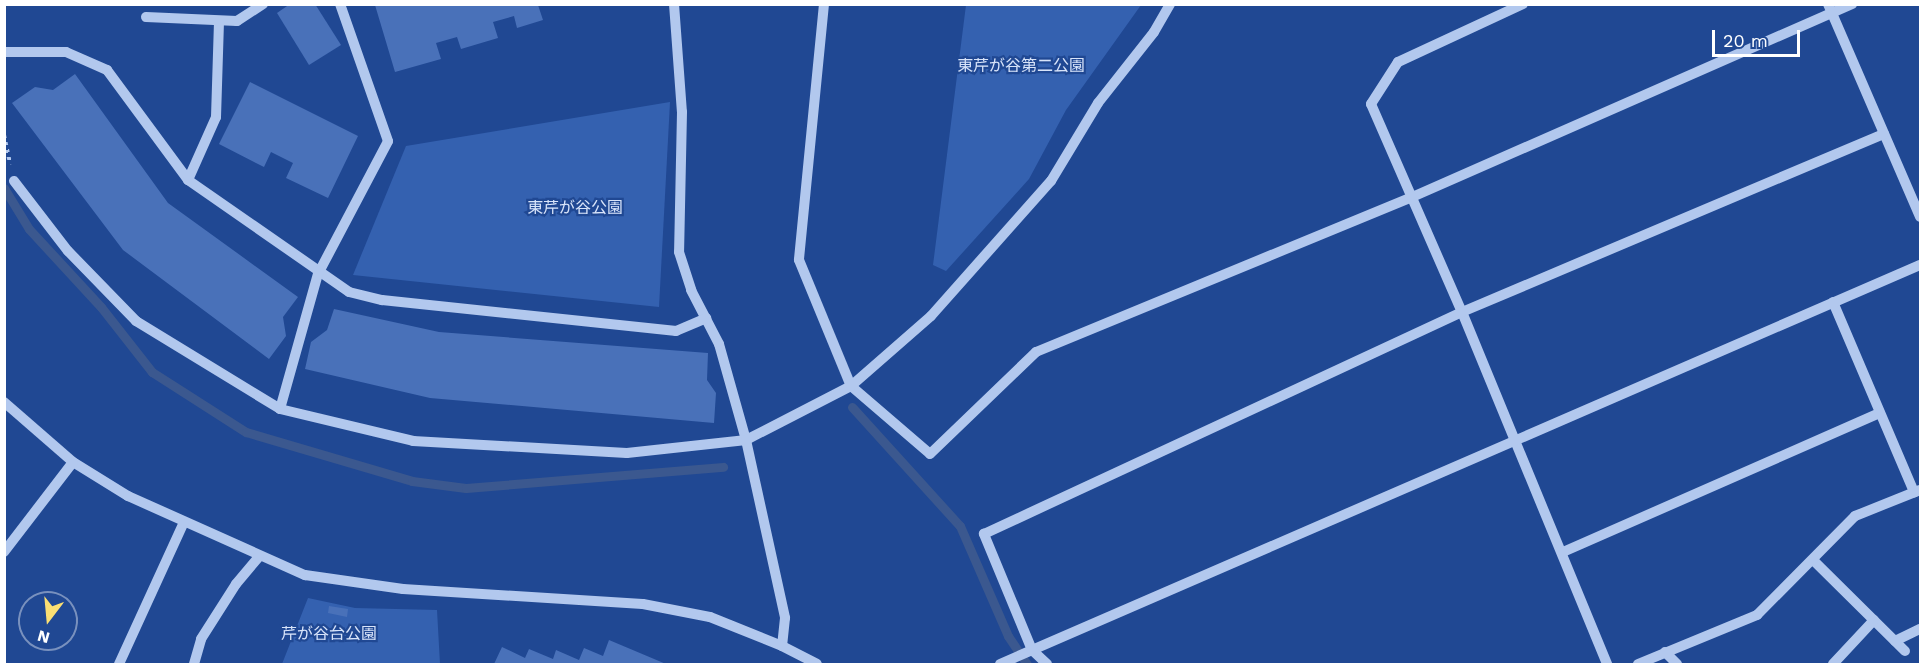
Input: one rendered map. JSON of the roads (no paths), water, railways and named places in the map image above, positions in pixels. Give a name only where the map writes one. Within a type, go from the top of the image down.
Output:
[{"type":"street","points":[[146,17],[237,21],[263,4]]},
{"type":"street","points":[[280,409],[318,274],[388,141],[340,4]]},
{"type":"street","points":[[674,4],[682,112],[679,252],[691,290],[719,344],[746,440],[785,618],[782,646]]},
{"type":"street","points":[[824,4],[799,260],[851,386],[930,454],[1036,352],[1410,198],[1830,8],[1852,4]]},
{"type":"street","points":[[14,181],[68,251],[136,321],[280,409],[413,441],[627,453],[746,440],[851,386],[931,316],[1052,181],[1098,103],[1154,32],[1170,4]]},
{"type":"street","points":[[1523,4],[1398,62],[1371,104],[1516,440],[1607,664]]},
{"type":"street","points":[[1830,8],[1920,217]]},
{"type":"street","points":[[189,180],[216,117],[219,22]]},
{"type":"street","points":[[4,52],[66,52],[107,70],[189,180],[318,274],[349,292],[382,300],[676,331],[706,318]]},
{"type":"street","points":[[1047,664],[1031,651],[984,534],[1462,312],[1884,134]]},
{"type":"street","points":[[1001,664],[1920,265]]},
{"type":"street","points":[[1638,664],[1757,615],[1815,561],[1855,516],[1917,491],[1880,413],[1833,302]]},
{"type":"street","points":[[4,402],[73,462],[183,524],[305,576],[403,589],[643,604],[710,617],[782,646],[817,664]]},
{"type":"street","points":[[1563,552],[1880,413]]},
{"type":"street","points":[[4,552],[73,462]]},
{"type":"street","points":[[119,664],[183,524]]},
{"type":"street","points":[[194,664],[201,639],[236,584],[259,557]]},
{"type":"street","points":[[1815,561],[1905,651]]},
{"type":"street","points":[[1833,664],[1874,620]]},
{"type":"street","points":[[1895,640],[1920,629]]},
{"type":"street","points":[[1665,652],[1677,664]]},
{"type":"waterway","points":[[4,188],[29,229],[101,307],[152,372],[246,432],[412,481],[466,488],[723,467]]},
{"type":"waterway","points":[[852,407],[960,526],[1008,636],[1027,664]]},
{"type":"park label","name":"東芹が谷第二公園","points":[[1021,66]]},
{"type":"park label","name":"東芹が谷公園","points":[[575,208]]},
{"type":"park label","name":"芹が谷台公園","points":[[329,634]]}]
